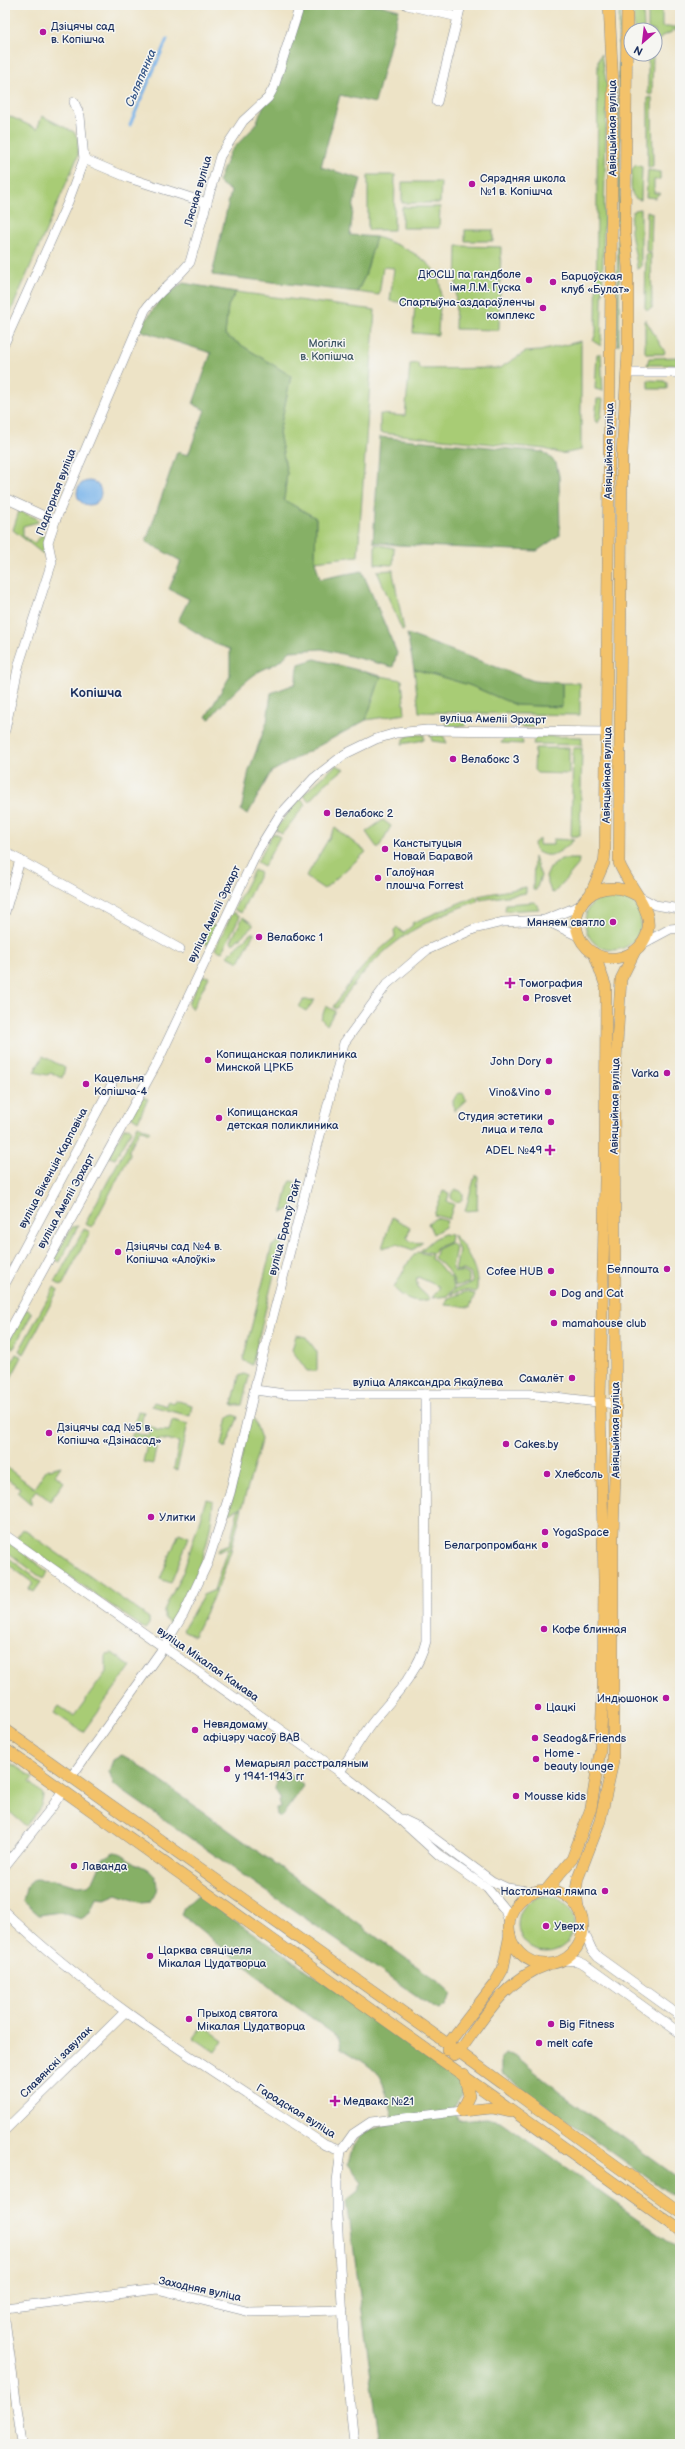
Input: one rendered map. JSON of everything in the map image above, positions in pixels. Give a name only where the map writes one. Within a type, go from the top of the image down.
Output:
[{"type":"main road","name":"Авіяцыйная вуліца","points":[[590,895],[602,870],[605,853],[613,86],[610,5]]},
{"type":"main road","name":"Авіяцыйная вуліца","points":[[627,5],[625,234],[628,274],[626,373],[622,453],[619,864],[636,895]]},
{"type":"main road","points":[[609,373],[626,373]]},
{"type":"main road","points":[[611,887],[625,889],[636,895],[646,907],[649,921],[648,932],[639,947],[616,958],[594,953],[580,937],[577,921],[582,905],[590,895],[602,888],[611,887]]},
{"type":"main road","name":"Авіяцыйная вуліца","points":[[578,1908],[576,1890],[578,1878],[600,1821],[613,1762],[615,1404],[614,1092],[621,979],[639,947]]},
{"type":"main road","name":"Авіяцыйная вуліца","points":[[547,1890],[572,1859],[591,1808],[600,1751],[603,1689],[604,1581],[600,1402],[605,1180],[606,987],[594,953]]},
{"type":"main road","points":[[5,1730],[448,2044],[680,2212]]},
{"type":"main road","points":[[5,1749],[446,2061],[680,2230]]},
{"type":"main road","points":[[63,1790],[71,1777]]},
{"type":"main road","points":[[547,1890],[566,1895],[578,1908],[583,1930],[577,1947],[562,1960],[534,1969],[512,1984],[501,1995],[459,2052],[446,2061],[448,2044],[495,1983],[503,1969],[510,1934],[509,1922],[518,1902],[533,1892],[547,1890]]},
{"type":"main road","points":[[510,1934],[515,1947],[525,1957],[534,1962],[550,1964]]},
{"type":"main road","points":[[462,2111],[469,2096],[464,2074]]},
{"type":"main road","points":[[462,2111],[492,2108],[519,2115]]},
{"type":"street","name":"Лясная вуліца","points":[[156,295],[180,276],[190,262],[220,156],[243,121],[268,98],[274,87],[300,5]]},
{"type":"street","points":[[407,5],[458,17]]},
{"type":"street","points":[[437,102],[461,5]]},
{"type":"street","points":[[5,342],[68,202],[84,159],[80,116],[74,102]]},
{"type":"street","points":[[84,159],[129,178],[207,203]]},
{"type":"street","name":"Падгорная вуліца","points":[[5,730],[19,664],[52,562],[48,542],[55,521],[122,361],[145,310],[156,295]]},
{"type":"street","points":[[626,373],[680,372]]},
{"type":"street","points":[[5,498],[55,521]]},
{"type":"street","name":"вуліца Амеліі Эрхарт","points":[[5,1339],[157,1063],[258,850],[279,816],[314,778],[345,754],[360,746],[396,733],[427,730],[607,732]]},
{"type":"street","points":[[5,852],[180,949]]},
{"type":"street","points":[[5,912],[20,860]]},
{"type":"street","points":[[636,895],[655,905],[680,910]]},
{"type":"street","points":[[545,920],[582,905]]},
{"type":"street","points":[[545,920],[580,937]]},
{"type":"street","name":"вуліца Братоў Райт","points":[[71,1777],[163,1648],[183,1615],[208,1562],[230,1493],[344,1043],[387,984],[427,950],[464,932],[490,924],[545,920]]},
{"type":"street","points":[[639,947],[670,929],[680,928]]},
{"type":"street","name":"вуліца Вікенція Карповіча","points":[[5,1284],[112,1084]]},
{"type":"street","name":"вуліца Аляксандра Якаўлева","points":[[256,1390],[285,1394],[529,1394],[574,1401],[615,1404]]},
{"type":"street","points":[[340,1772],[371,1724],[410,1675],[422,1656],[426,1641],[425,1394]]},
{"type":"street","name":"вуліца Мікалая Камава","points":[[5,1535],[340,1772],[396,1816],[433,1850],[494,1894],[505,1910],[509,1922]]},
{"type":"street","points":[[5,1866],[52,1807],[63,1790]]},
{"type":"street","name":"вуліца Мікалая Камава","points":[[396,1816],[419,1827],[492,1881],[507,1888],[533,1892]]},
{"type":"street","name":"Гарадская вуліца","points":[[5,1912],[62,1964],[125,2012],[325,2145],[341,2151],[337,2199],[343,2310],[354,2444]]},
{"type":"street","points":[[583,1930],[592,1950],[598,1957],[680,2016]]},
{"type":"street","points":[[562,1960],[577,1960],[584,1964],[680,2033]]},
{"type":"street","name":"Славянскі завулак","points":[[5,2130],[125,2012]]},
{"type":"street","points":[[341,2151],[353,2134],[371,2122],[462,2111]]},
{"type":"street","name":"Заходняя вуліца","points":[[5,2308],[157,2290],[250,2312],[343,2310]]},
{"type":"street","points":[[5,2320],[22,2444]]},
{"type":"green space","points":[[306,5],[380,5],[399,10],[375,103],[340,95],[321,167],[361,179],[354,203],[350,235],[376,237],[365,276],[357,292],[212,275],[231,191],[218,182],[230,152],[255,126]]},
{"type":"green space","points":[[619,5],[621,5],[619,345],[617,345]]},
{"type":"green space","points":[[633,5],[643,5],[644,22],[634,22]]},
{"type":"green space","points":[[648,5],[662,5],[662,22],[648,22]]},
{"type":"green space","points":[[663,27],[680,27],[680,30],[672,30],[672,32],[663,36]]},
{"type":"green space","points":[[601,54],[607,86],[601,346],[593,341],[596,332],[598,61]]},
{"type":"green space","points":[[648,62],[653,62],[652,95],[648,94]]},
{"type":"green space","points":[[652,97],[653,167],[648,168],[648,98]]},
{"type":"green space","points":[[5,114],[37,129],[42,116],[74,132],[78,139],[78,156],[5,325]]},
{"type":"green space","points":[[636,165],[642,167],[641,200],[634,196],[631,188],[632,169]]},
{"type":"green space","points":[[648,170],[660,172],[660,179],[654,180],[654,193],[660,193],[655,198],[646,197]]},
{"type":"green space","points":[[368,175],[395,175],[394,230],[368,230]]},
{"type":"green space","points":[[402,182],[441,182],[440,203],[402,203]]},
{"type":"green space","points":[[402,207],[440,207],[439,228],[402,228]]},
{"type":"green space","points":[[641,209],[641,267],[637,269],[631,222],[634,210]]},
{"type":"green space","points":[[647,211],[652,213],[651,252],[646,251]]},
{"type":"green space","points":[[465,230],[493,230],[493,241],[465,241]]},
{"type":"green space","points":[[376,237],[405,248],[424,260],[432,268],[440,285],[438,335],[413,333],[415,304],[390,301],[394,268],[383,267],[379,295],[357,292],[365,276]]},
{"type":"green space","points":[[457,246],[501,247],[499,330],[455,329]]},
{"type":"green space","points":[[651,253],[652,308],[647,310],[645,308],[646,254]]},
{"type":"green space","points":[[183,283],[236,292],[228,306],[225,335],[291,376],[279,433],[287,473],[284,500],[316,518],[315,561],[320,579],[362,571],[397,653],[393,667],[322,649],[290,651],[281,660],[256,673],[250,678],[210,719],[206,717],[230,676],[230,649],[215,644],[178,621],[189,599],[169,589],[181,561],[146,542],[177,452],[188,455],[205,410],[193,404],[211,353],[139,330],[159,301]]},
{"type":"green space","name":"Могілкі в. Копішча","points":[[236,292],[375,310],[358,556],[315,561],[316,518],[284,500],[287,473],[279,433],[291,376],[225,335],[228,306]]},
{"type":"green space","points":[[645,319],[665,352],[664,354],[647,354],[645,352]]},
{"type":"green space","points":[[581,341],[581,450],[562,454],[545,449],[380,433],[380,414],[405,416],[410,364],[418,363],[419,369],[500,368],[525,352],[540,351]]},
{"type":"green space","points":[[597,354],[601,354],[603,391],[595,389]]},
{"type":"green space","points":[[680,357],[680,365],[647,365],[649,358]]},
{"type":"green space","points":[[648,380],[664,381],[667,383],[667,389],[648,389]]},
{"type":"green space","points":[[597,399],[603,399],[601,416],[598,423],[595,421]]},
{"type":"green space","points":[[380,437],[544,452],[556,463],[559,476],[560,535],[537,551],[398,545],[373,542]]},
{"type":"green space","points":[[19,511],[36,518],[38,522],[23,526],[23,536],[34,543],[43,535],[45,537],[43,554],[13,530]]},
{"type":"green space","points":[[375,544],[394,548],[393,565],[375,564]]},
{"type":"green space","points":[[393,570],[404,630],[402,630],[377,571]]},
{"type":"green space","points":[[407,634],[534,681],[562,683],[562,707],[516,705],[469,685],[414,669]]},
{"type":"green space","points":[[315,659],[381,676],[366,720],[271,772],[248,814],[241,811],[249,770],[267,722],[271,693],[295,684],[299,664]]},
{"type":"green space","points":[[414,669],[469,685],[516,705],[562,707],[562,683],[580,683],[580,715],[419,712]]},
{"type":"green space","points":[[381,676],[402,680],[405,714],[366,720]]},
{"type":"green space","points":[[445,719],[469,719],[465,726],[447,727]]},
{"type":"green space","points":[[519,720],[535,720],[535,725],[533,727],[521,727]]},
{"type":"green space","points":[[424,735],[424,740],[402,744],[403,740],[407,736]]},
{"type":"green space","points":[[430,735],[443,735],[447,743],[432,741]]},
{"type":"green space","points":[[515,735],[522,739],[523,744],[501,743],[505,736]]},
{"type":"green space","points":[[535,737],[582,737],[582,745],[533,744]]},
{"type":"green space","points":[[535,748],[569,748],[569,774],[537,773],[534,770]]},
{"type":"green space","points":[[573,748],[582,748],[580,836],[571,836]]},
{"type":"green space","points":[[336,765],[344,769],[324,785],[309,801],[303,795]]},
{"type":"green space","points":[[300,798],[306,804],[282,834],[275,830]]},
{"type":"green space","points":[[383,820],[391,826],[378,849],[366,832]]},
{"type":"green space","points":[[335,828],[366,852],[324,889],[306,877]]},
{"type":"green space","points":[[273,833],[280,837],[264,866],[257,862]]},
{"type":"green space","points":[[539,839],[539,845],[553,845],[553,839],[574,840],[556,854],[546,855],[535,850],[534,843]]},
{"type":"green space","points":[[534,857],[541,876],[536,890],[533,890]]},
{"type":"green space","points":[[561,859],[579,859],[578,865],[554,893],[551,892],[546,877],[550,868]]},
{"type":"green space","points":[[254,870],[260,873],[241,913],[234,909]]},
{"type":"green space","points":[[526,887],[526,893],[480,900],[478,896]]},
{"type":"green space","points":[[607,894],[619,894],[629,898],[637,906],[641,916],[641,928],[637,938],[629,946],[619,950],[607,950],[597,946],[589,938],[585,928],[585,916],[589,906],[597,898]]},
{"type":"green space","points":[[476,896],[478,901],[433,919],[397,942],[365,971],[336,1009],[333,1007],[361,969],[395,937],[394,930],[397,927],[403,933],[413,925],[412,923]]},
{"type":"green space","points":[[535,902],[539,909],[505,911],[506,904]]},
{"type":"green space","points":[[233,912],[240,916],[222,952],[215,949]]},
{"type":"green space","points":[[243,917],[253,924],[253,926],[233,944],[231,941]]},
{"type":"green space","points":[[210,924],[217,927],[208,945],[202,941]]},
{"type":"green space","points":[[251,933],[254,933],[239,962],[227,956]]},
{"type":"green space","points":[[202,977],[209,977],[192,1009],[188,1004]]},
{"type":"green space","points":[[303,1000],[315,1000],[306,1011],[299,1007]]},
{"type":"green space","points":[[326,1006],[335,1011],[327,1025],[321,1019]]},
{"type":"green space","points":[[43,1056],[65,1068],[62,1078],[51,1073],[47,1075],[34,1072]]},
{"type":"green space","points":[[457,1094],[464,1094],[466,1100],[454,1111],[453,1101]]},
{"type":"green space","points":[[142,1097],[148,1099],[138,1121],[132,1117],[132,1112]]},
{"type":"green space","points":[[138,1125],[150,1131],[149,1133],[140,1129],[129,1150],[130,1155],[92,1227],[85,1224]]},
{"type":"green space","points":[[129,1127],[132,1130],[115,1159],[109,1157],[124,1128]]},
{"type":"green space","points":[[475,1176],[478,1176],[477,1210],[465,1211]]},
{"type":"green space","points":[[291,1181],[295,1182],[297,1190],[291,1208],[282,1213],[288,1186]]},
{"type":"green space","points":[[457,1190],[461,1192],[463,1196],[461,1200],[457,1202],[453,1200],[451,1196],[453,1192]]},
{"type":"green space","points":[[443,1191],[449,1193],[447,1202],[454,1204],[449,1219],[434,1215]]},
{"type":"green space","points":[[392,1217],[410,1228],[407,1237],[410,1240],[423,1242],[413,1250],[397,1244],[382,1248]]},
{"type":"green space","points":[[436,1218],[447,1221],[445,1227],[433,1234],[428,1223]]},
{"type":"green space","points":[[78,1226],[60,1262],[54,1259],[72,1227]]},
{"type":"green space","points":[[84,1229],[90,1232],[62,1286],[55,1282]]},
{"type":"green space","points":[[444,1234],[451,1235],[450,1242],[436,1248],[433,1253],[420,1251],[434,1239]]},
{"type":"green space","points":[[453,1235],[462,1245],[475,1269],[477,1278],[476,1292],[464,1290],[450,1295],[455,1289],[473,1283],[471,1274],[464,1270],[455,1271],[459,1251]]},
{"type":"green space","points":[[283,1238],[252,1365],[243,1360],[272,1246]]},
{"type":"green space","points":[[450,1243],[456,1247],[452,1269],[455,1272],[464,1272],[469,1275],[469,1283],[455,1286],[448,1270],[434,1258],[437,1249]]},
{"type":"green space","points":[[417,1252],[432,1255],[431,1259],[452,1278],[454,1288],[447,1296],[432,1298],[440,1287],[418,1277],[416,1279],[418,1288],[430,1299],[419,1301],[410,1299],[401,1295],[394,1288],[409,1261]]},
{"type":"green space","points":[[54,1287],[58,1290],[24,1354],[19,1351]]},
{"type":"green space","points":[[465,1292],[475,1294],[470,1307],[445,1305],[448,1298]]},
{"type":"green space","points":[[26,1309],[32,1313],[14,1348],[12,1348],[9,1341]]},
{"type":"green space","points":[[296,1335],[306,1337],[317,1352],[317,1371],[307,1371],[292,1350]]},
{"type":"green space","points":[[16,1354],[22,1357],[5,1389],[5,1376]]},
{"type":"green space","points":[[244,1374],[249,1376],[242,1405],[232,1405],[239,1376]]},
{"type":"green space","points":[[175,1400],[192,1405],[190,1416],[152,1406],[154,1402],[167,1406],[168,1401],[174,1403]]},
{"type":"green space","points":[[138,1411],[144,1412],[141,1424],[155,1428],[155,1430],[169,1431],[172,1420],[188,1424],[177,1470],[174,1469],[179,1442],[158,1439],[153,1464],[143,1462],[148,1441],[131,1438],[133,1433],[149,1436],[151,1431],[134,1427]]},
{"type":"green space","points":[[234,1415],[238,1417],[237,1420],[226,1447],[223,1447],[222,1445],[228,1417]]},
{"type":"green space","points":[[254,1418],[261,1439],[260,1445],[242,1507],[229,1513],[250,1420]]},
{"type":"green space","points":[[5,1466],[34,1488],[46,1470],[61,1466],[55,1475],[64,1482],[50,1501],[36,1490],[31,1497],[31,1504],[17,1492],[20,1488],[5,1477]]},
{"type":"green space","points":[[206,1499],[213,1501],[212,1518],[205,1549],[194,1580],[172,1624],[164,1619],[164,1610],[184,1570]]},
{"type":"green space","points":[[242,1508],[232,1546],[218,1552],[219,1548],[230,1544],[238,1510]]},
{"type":"green space","points":[[23,1529],[149,1618],[149,1624],[145,1629],[16,1539]]},
{"type":"green space","points":[[179,1533],[189,1537],[171,1583],[160,1579]]},
{"type":"green space","points":[[8,1542],[48,1572],[43,1579],[5,1550]]},
{"type":"green space","points":[[232,1548],[218,1588],[214,1590],[227,1550]]},
{"type":"green space","points":[[5,1555],[41,1582],[34,1592],[29,1589],[33,1583],[5,1562]]},
{"type":"green space","points":[[217,1589],[194,1636],[183,1630],[203,1595]]},
{"type":"green space","points":[[112,1653],[131,1666],[83,1732],[54,1713],[59,1706],[74,1716],[106,1672],[106,1654]]},
{"type":"green space","points":[[122,1755],[133,1761],[440,1983],[451,1993],[447,2005],[440,2010],[431,2006],[114,1785],[109,1771],[113,1760]]},
{"type":"green space","points":[[5,1759],[33,1778],[30,1782],[43,1794],[40,1808],[26,1826],[5,1808]]},
{"type":"green space","points":[[285,1770],[304,1786],[281,1817],[277,1815],[276,1808],[281,1807],[279,1800],[281,1799],[275,1790],[276,1776]]},
{"type":"green space","points":[[114,1852],[122,1854],[145,1868],[154,1876],[157,1885],[153,1898],[150,1902],[141,1903],[117,1894],[105,1899],[96,1898],[90,1913],[81,1919],[60,1912],[39,1915],[23,1901],[26,1887],[35,1879],[54,1880],[79,1886],[88,1885],[94,1879],[103,1858]]},
{"type":"green space","points":[[198,1895],[460,2076],[463,2094],[454,2107],[458,2120],[487,2118],[500,2121],[680,2249],[680,2444],[380,2444],[347,2200],[357,2192],[362,2182],[348,2164],[354,2145],[363,2134],[369,2130],[395,2123],[386,2093],[379,2076],[366,2064],[341,2048],[339,2038],[279,1994],[181,1914],[184,1907]]},
{"type":"green space","points":[[546,1896],[557,1898],[566,1904],[572,1913],[574,1924],[572,1935],[566,1944],[557,1950],[546,1952],[535,1950],[526,1944],[520,1935],[518,1924],[520,1913],[526,1904],[535,1898]]},
{"type":"green space","points":[[203,2026],[223,2040],[215,2052],[194,2038]]},
{"type":"green space","points":[[506,2054],[515,2055],[559,2092],[680,2179],[680,2201],[501,2073],[501,2060]]},
{"type":"water","points":[[89,481],[97,485],[101,493],[97,501],[89,505],[81,501],[77,493],[81,485]]},
{"type":"waterway","name":"Сьляпянка","points":[[130,125],[167,39]]},
{"type":"place","name":"Дзіцячы сад в. Копішча","points":[[43,32]]},
{"type":"place","name":"Сярэдняя школа №1 в. Копішча","points":[[472,184]]},
{"type":"place","name":"ДЮСШ па гандболе імя Л.М. Гуска","points":[[529,280]]},
{"type":"place","name":"Барцоўская клуб «Булат»","points":[[553,282]]},
{"type":"place","name":"Спартыўна-аздараўленчы комплекс","points":[[543,308]]},
{"type":"place","name":"Велабокс 3","points":[[453,759]]},
{"type":"place","name":"Велабокс 2","points":[[327,813]]},
{"type":"place","name":"Канстытуцыя Новай Баравой","points":[[385,849]]},
{"type":"place","name":"Галоўная плошча Forrest","points":[[378,878]]},
{"type":"place","name":"Мяняем святло","points":[[613,922]]},
{"type":"place","name":"Велабокс 1","points":[[259,937]]},
{"type":"place","name":"Томография","points":[[510,983]]},
{"type":"place","name":"Prosvet","points":[[526,998]]},
{"type":"place","name":"Копищанская поликлиника Минской ЦРКБ","points":[[208,1060]]},
{"type":"place","name":"John Dory","points":[[549,1061]]},
{"type":"place","name":"Varka","points":[[667,1073]]},
{"type":"place","name":"Кацельня Копішча-4","points":[[86,1084]]},
{"type":"place","name":"Vino&Vino","points":[[548,1092]]},
{"type":"place","name":"Копищанская детская поликлиника","points":[[219,1118]]},
{"type":"place","name":"Студия эстетики лица и тела","points":[[551,1122]]},
{"type":"place","name":"ADEL №49","points":[[550,1150]]},
{"type":"place","name":"Дзіцячы сад №4 в. Копішча «Алоўкі»","points":[[118,1252]]},
{"type":"place","name":"Белпошта","points":[[667,1269]]},
{"type":"place","name":"Cofee HUB","points":[[551,1271]]},
{"type":"place","name":"Dog and Cat","points":[[553,1293]]},
{"type":"place","name":"mamahouse club","points":[[554,1323]]},
{"type":"place","name":"Самалёт","points":[[572,1378]]},
{"type":"place","name":"Дзіцячы сад №5 в. Копішча «Дзінасад»","points":[[49,1433]]},
{"type":"place","name":"Cakes.by","points":[[506,1444]]},
{"type":"place","name":"Хлебсоль","points":[[547,1474]]},
{"type":"place","name":"Улитки","points":[[151,1517]]},
{"type":"place","name":"YogaSpace","points":[[545,1532]]},
{"type":"place","name":"Белагропромбанк","points":[[545,1545]]},
{"type":"place","name":"Кофе блинная","points":[[544,1629]]},
{"type":"place","name":"Индюшонок","points":[[666,1698]]},
{"type":"place","name":"Цацкi","points":[[538,1707]]},
{"type":"place","name":"Невядомаму афіцэру часоў ВАВ","points":[[195,1730]]},
{"type":"place","name":"Seadog&Friends","points":[[535,1738]]},
{"type":"place","name":"Home - beauty lounge","points":[[536,1759]]},
{"type":"place","name":"Мемарыял расстраляным у 1941-1943 гг","points":[[227,1769]]},
{"type":"place","name":"Mousse kids","points":[[516,1796]]},
{"type":"place","name":"Лаванда","points":[[74,1866]]},
{"type":"place","name":"Настольная лямпа","points":[[605,1891]]},
{"type":"place","name":"Уверх","points":[[546,1926]]},
{"type":"place","name":"Царква свяціцеля Мікалая Цудатворца","points":[[150,1956]]},
{"type":"place","name":"Прыход святога Мікалая Цудатворца","points":[[189,2019]]},
{"type":"place","name":"Big Fitness","points":[[551,2024]]},
{"type":"place","name":"melt cafe","points":[[539,2043]]},
{"type":"place","name":"Медвакс №21","points":[[335,2101]]},
{"type":"district","name":"Копішча","points":[[96,693]]}]
